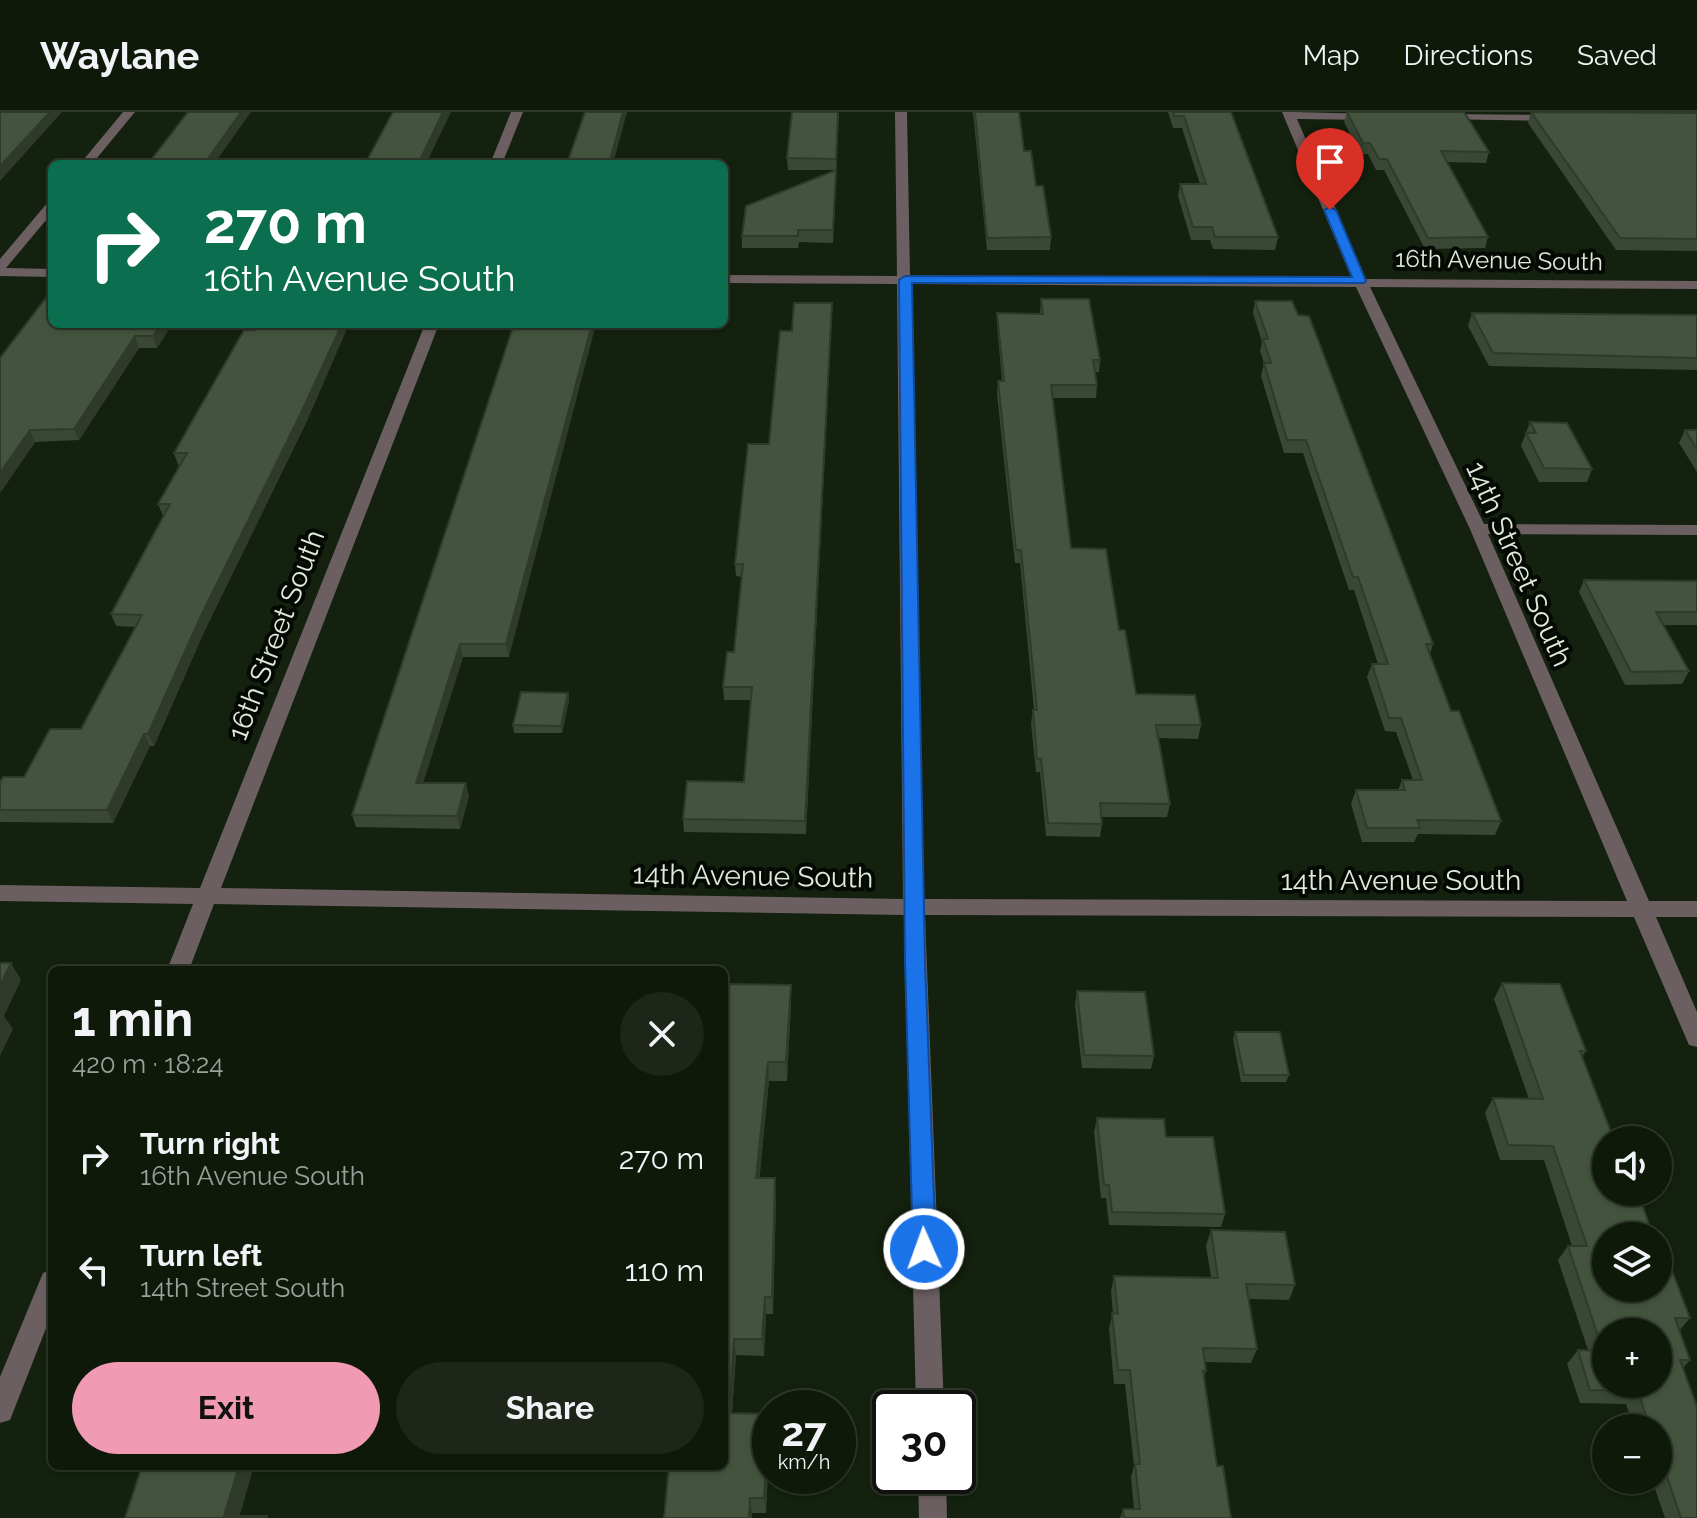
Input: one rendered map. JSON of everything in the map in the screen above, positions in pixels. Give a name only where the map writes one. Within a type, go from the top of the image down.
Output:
[{"type":"street","points":[[89,160],[129,112]]},
{"type":"street","points":[[498,160],[517,112]]},
{"type":"street","points":[[901,112],[916,907],[929,1390]]},
{"type":"street","points":[[1289,114],[1382,117]]},
{"type":"street","name":"14th Street South","points":[[1289,114],[1360,281],[1478,529],[1697,1038]]},
{"type":"street","points":[[1429,117],[1571,118]]},
{"type":"street","points":[[0,270],[48,210]]},
{"type":"street","points":[[0,270],[48,273]]},
{"type":"street","name":"16th Avenue South","points":[[728,279],[1697,285]]},
{"type":"street","name":"16th Street South","points":[[180,966],[430,328]]},
{"type":"street","points":[[1478,529],[1697,530]]},
{"type":"street","name":"14th Avenue South","points":[[0,893],[916,907],[1697,909]]},
{"type":"street","points":[[0,1410],[48,1291]]},
{"type":"street","points":[[932,1494],[933,1518]]},
{"type":"building","points":[[0,112],[50,112],[0,166]]},
{"type":"building","points":[[188,112],[241,112],[207,160],[151,160]]},
{"type":"building","points":[[393,112],[443,112],[420,160],[367,160]]},
{"type":"building","points":[[585,112],[623,112],[610,160],[568,160]]},
{"type":"building","points":[[792,112],[838,112],[836,159],[787,158]]},
{"type":"building","points":[[975,112],[1019,112],[1024,151],[1031,151],[1036,186],[1043,186],[1051,237],[987,238]]},
{"type":"building","points":[[1173,112],[1231,112],[1278,237],[1215,237],[1212,227],[1193,227],[1180,184],[1206,184],[1184,116],[1174,116]]},
{"type":"building","points":[[1347,112],[1464,112],[1489,152],[1441,151],[1488,237],[1428,238],[1387,159],[1379,159],[1370,143],[1363,143]]},
{"type":"building","points":[[1531,112],[1697,113],[1697,239],[1620,238]]},
{"type":"building","points":[[836,170],[833,230],[798,230],[798,236],[742,236],[746,206]]},
{"type":"building","points":[[48,295],[48,328],[158,328],[153,336],[135,336],[74,429],[30,430],[0,473],[0,358]]},
{"type":"building","points":[[1041,299],[1089,299],[1100,360],[1093,360],[1097,385],[1051,385],[1071,548],[1106,549],[1119,630],[1125,630],[1136,694],[1195,695],[1201,725],[1156,725],[1170,804],[1100,803],[1102,824],[1048,823],[1041,759],[1037,759],[1033,710],[1037,710],[1021,550],[1016,550],[998,381],[1004,381],[997,313],[1043,314]]},
{"type":"building","points":[[1255,301],[1292,301],[1298,315],[1309,316],[1433,644],[1426,644],[1451,711],[1459,711],[1501,821],[1417,820],[1420,828],[1367,828],[1356,790],[1405,790],[1402,780],[1422,780],[1401,718],[1389,718],[1372,664],[1388,664],[1358,577],[1353,577],[1306,440],[1287,440],[1264,363],[1271,363],[1263,339],[1268,339]]},
{"type":"building","points":[[794,303],[832,303],[805,821],[683,819],[687,781],[744,782],[752,687],[723,687],[727,652],[734,652],[743,564],[735,564],[748,444],[769,444],[780,331],[792,331]]},
{"type":"building","points":[[1472,313],[1697,315],[1697,358],[1493,353]]},
{"type":"building","points":[[340,328],[199,620],[148,734],[144,734],[107,810],[0,810],[0,782],[3,777],[24,777],[50,729],[81,729],[142,615],[111,614],[170,504],[158,504],[187,453],[174,453],[244,330]]},
{"type":"building","points":[[513,328],[591,328],[506,644],[460,644],[416,783],[466,783],[457,816],[352,815]]},
{"type":"building","points":[[1530,422],[1567,423],[1592,469],[1544,468],[1526,433],[1536,433]]},
{"type":"building","points":[[1685,430],[1697,430],[1697,449]]},
{"type":"building","points":[[1584,580],[1697,581],[1697,612],[1656,612],[1689,671],[1631,672]]},
{"type":"building","points":[[521,692],[568,693],[561,726],[513,725]]},
{"type":"building","points":[[0,963],[11,963],[0,985]]},
{"type":"building","points":[[1502,983],[1560,984],[1586,1051],[1580,1051],[1609,1126],[1592,1126],[1592,1206],[1643,1206],[1648,1222],[1592,1222],[1592,1302],[1672,1302],[1672,1271],[1690,1318],[1675,1318],[1690,1360],[1680,1360],[1697,1407],[1697,1518],[1681,1518],[1672,1491],[1672,1414],[1645,1414],[1640,1398],[1672,1398],[1672,1318],[1592,1318],[1568,1246],[1587,1246],[1553,1146],[1508,1145],[1493,1098],[1543,1099]]},
{"type":"building","points":[[728,984],[791,985],[786,1062],[768,1062],[756,1178],[775,1178],[772,1297],[765,1297],[762,1339],[734,1339],[729,1413],[752,1414],[752,1494],[764,1494],[764,1498],[750,1498],[749,1518],[664,1518],[669,1470],[728,1470]]},
{"type":"building","points":[[1077,991],[1145,992],[1154,1056],[1084,1055]]},
{"type":"building","points":[[1235,1032],[1280,1032],[1289,1075],[1244,1075]]},
{"type":"building","points":[[1097,1118],[1164,1119],[1166,1137],[1213,1137],[1225,1214],[1112,1212],[1109,1185],[1104,1185]]},
{"type":"building","points":[[1211,1230],[1285,1232],[1295,1285],[1246,1284],[1257,1349],[1203,1348],[1206,1371],[1203,1371],[1217,1466],[1223,1466],[1231,1518],[1124,1518],[1123,1509],[1140,1509],[1135,1464],[1140,1464],[1130,1370],[1118,1370],[1112,1313],[1118,1314],[1114,1276],[1218,1278]]},
{"type":"building","points":[[1578,1350],[1592,1351],[1592,1390],[1590,1390]]},
{"type":"building","points":[[141,1470],[238,1470],[224,1516],[267,1516],[266,1518],[125,1518]]},
{"type":"route","points":[[924,1249],[915,962],[905,280],[1360,281],[1330,210]]}]
